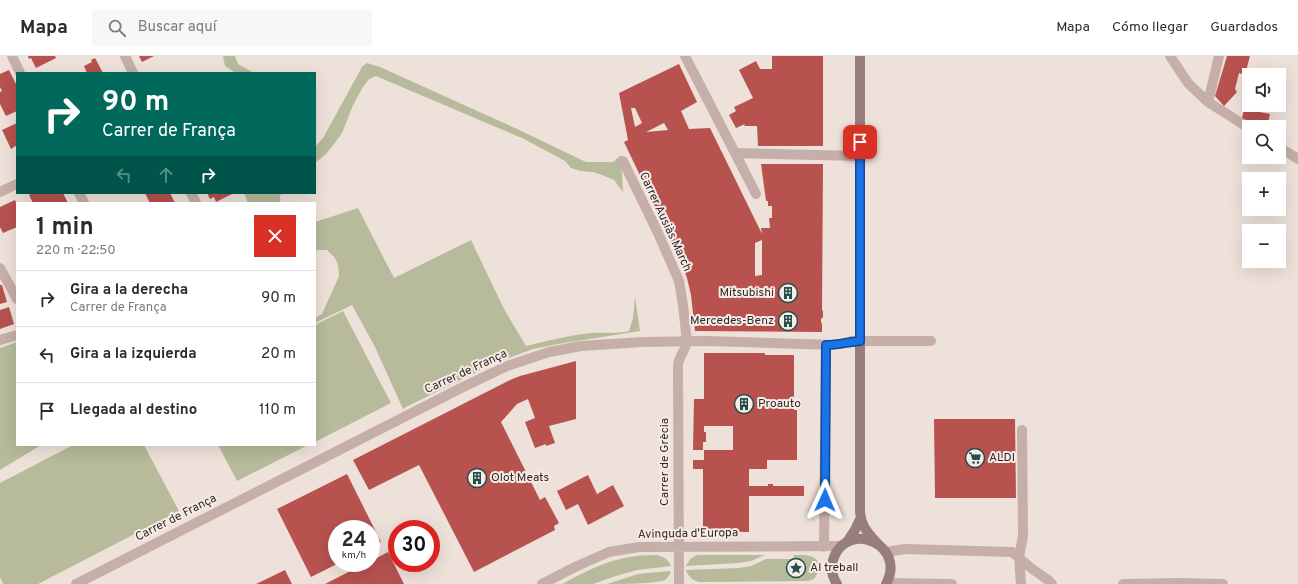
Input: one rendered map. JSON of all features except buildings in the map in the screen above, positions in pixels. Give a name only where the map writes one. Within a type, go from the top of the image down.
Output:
[{"type":"main road","points":[[860,56],[861,516],[867,531],[883,548],[889,558],[890,571],[886,584]]},
{"type":"main road","points":[[837,584],[832,573],[832,566],[837,552],[855,530],[861,516]]},
{"type":"main road","points":[[844,544],[860,539],[867,539],[883,548]]},
{"type":"street","points":[[12,56],[20,72]]},
{"type":"street","points":[[125,56],[133,72]]},
{"type":"street","points":[[685,56],[756,194]]},
{"type":"street","points":[[1170,56],[1188,83],[1208,102],[1242,124]]},
{"type":"street","points":[[1208,102],[1219,56]]},
{"type":"street","points":[[1286,151],[1298,159]]},
{"type":"street","points":[[735,153],[860,156]]},
{"type":"street","name":"Carrer Ausiàs March","points":[[623,161],[658,233],[679,281],[683,305],[686,342]]},
{"type":"street","points":[[0,192],[16,184]]},
{"type":"street","points":[[0,268],[16,297]]},
{"type":"street","points":[[0,340],[16,335]]},
{"type":"street","name":"Carrer de França","points":[[76,584],[461,388],[507,366],[549,352],[581,346],[642,342],[708,341],[840,345],[852,341],[931,341]]},
{"type":"street","name":"Carrer de Grècia","points":[[679,584],[678,365],[686,348],[686,342]]},
{"type":"street","points":[[824,547],[826,345]]},
{"type":"street","points":[[1021,584],[1019,557],[1023,536],[1022,430]]},
{"type":"street","name":"Avinguda d'Europa","points":[[542,584],[576,566],[609,552],[639,547],[824,547],[844,544]]},
{"type":"street","points":[[883,548],[1012,552],[1052,584]]},
{"type":"street","points":[[886,584],[952,584]]},
{"type":"street","points":[[1123,584],[1223,584]]},
{"type":"green space","points":[[223,56],[235,56],[238,64],[252,72],[234,72],[225,66]]},
{"type":"green space","points":[[367,63],[380,67],[586,162],[613,162],[621,155],[623,192],[614,180],[593,172],[580,171],[571,168],[565,161],[524,139],[376,76],[369,79],[363,87],[353,105],[342,133],[327,153],[316,162],[316,146],[323,138],[362,67]]},
{"type":"green space","points":[[244,194],[281,194],[280,202],[248,202]]},
{"type":"green space","points":[[358,208],[394,278],[471,240],[504,309],[526,346],[558,338],[583,334],[629,331],[633,318],[635,297],[640,331],[533,349],[495,363],[403,409],[375,347],[352,305],[316,323],[316,317],[322,314],[339,276],[338,265],[335,258],[327,250],[316,250],[316,222]]},
{"type":"green space","points":[[343,311],[391,403],[316,441],[316,324]]},
{"type":"green space","points":[[16,342],[16,446],[39,446],[0,470],[0,348]]},
{"type":"green space","points":[[71,446],[145,446],[179,511],[38,584],[3,584],[0,577],[0,483]]},
{"type":"green space","points":[[219,446],[306,446],[237,481]]},
{"type":"green space","points":[[656,555],[665,558],[671,566],[637,570],[593,584],[562,584],[596,567],[618,559]]},
{"type":"green space","points":[[697,555],[765,555],[751,561],[739,563],[686,566],[690,559]]},
{"type":"green space","points":[[794,555],[810,556],[816,559],[819,568],[814,579],[808,581],[699,582],[691,578],[686,570],[739,568],[751,566],[766,559],[791,559]]},
{"type":"green space","points":[[671,572],[665,580],[637,584],[607,584],[638,574]]},
{"type":"place","name":"Mitsubishi","points":[[788,293]]},
{"type":"place","name":"Mercedes-Benz","points":[[788,321]]},
{"type":"place","name":"Proauto","points":[[744,404]]},
{"type":"place","name":"ALDI","points":[[975,458]]},
{"type":"place","name":"Olot Meats","points":[[477,478]]},
{"type":"place","name":"Al treball","points":[[796,568]]},
{"type":"route","points":[[825,500],[826,345],[840,345],[852,341],[860,341],[860,142]]}]
